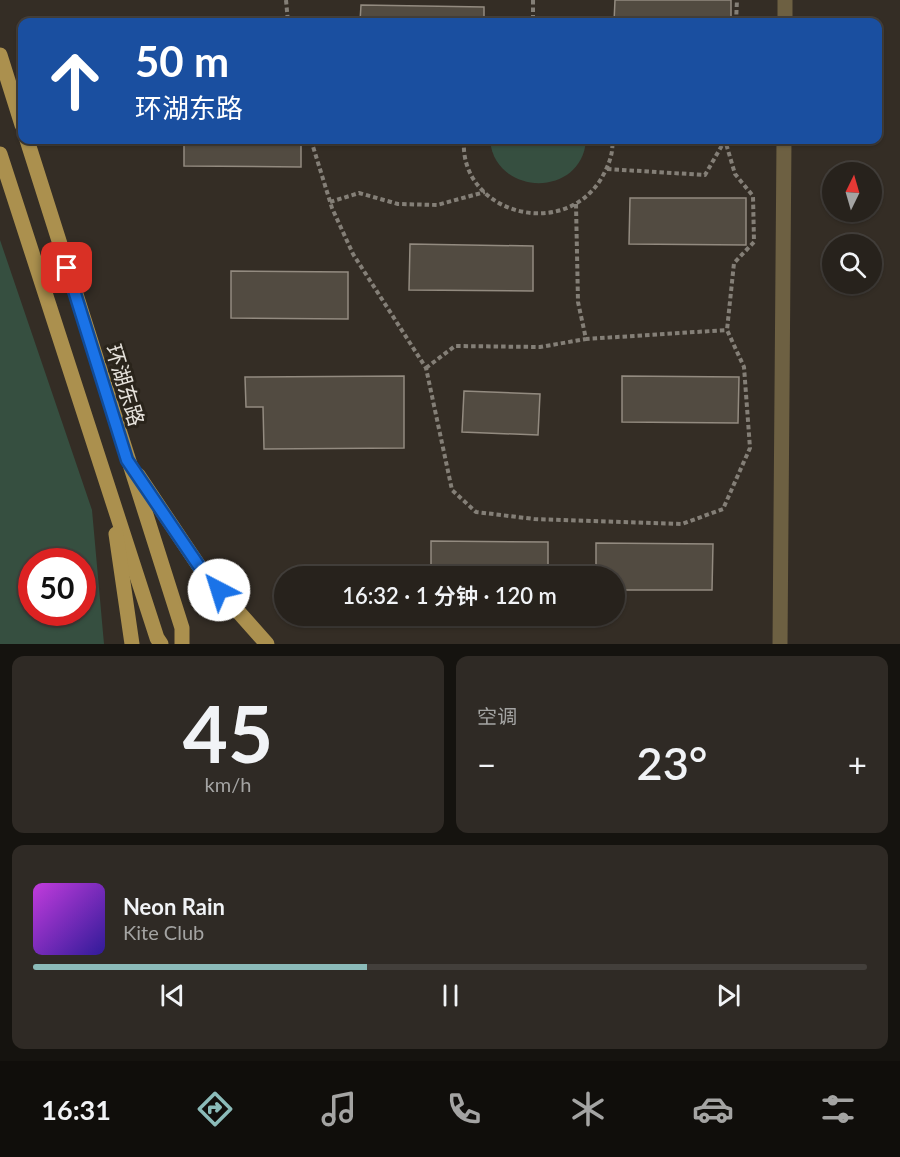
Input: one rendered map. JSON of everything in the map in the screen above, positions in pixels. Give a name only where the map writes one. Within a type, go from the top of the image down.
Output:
[{"type":"main road","points":[[0,54],[18,112]]},
{"type":"main road","name":"环湖东路","points":[[28,144],[182,628],[182,644]]},
{"type":"main road","points":[[0,154],[157,638],[161,644]]},
{"type":"main road","points":[[127,460],[203,572],[267,644]]},
{"type":"main road","points":[[108,484],[132,644]]},
{"type":"street","points":[[784,18],[785,0]]},
{"type":"street","points":[[780,644],[784,144]]},
{"type":"path","points":[[286,0],[288,18]]},
{"type":"path","points":[[533,0],[533,18]]},
{"type":"path","points":[[736,18],[737,0]]},
{"type":"path","points":[[312,144],[330,202],[353,254],[426,368],[452,490],[476,512],[546,520],[682,524],[723,509],[750,448],[744,368],[727,330],[734,263],[754,242],[753,196],[735,174],[726,144]]},
{"type":"path","points":[[465,144],[471,172],[485,192],[506,207],[530,214],[554,213],[576,204],[595,189],[607,169],[611,144]]},
{"type":"path","points":[[607,169],[705,176],[723,144]]},
{"type":"path","points":[[330,202],[359,193],[398,204],[437,205],[485,192]]},
{"type":"path","points":[[576,204],[578,302],[586,339]]},
{"type":"path","points":[[426,368],[455,346],[540,347],[586,339],[727,330]]},
{"type":"green space","points":[[491,144],[585,144],[581,159],[570,172],[555,181],[538,183],[522,180],[507,172],[495,159]]},
{"type":"green space","points":[[0,240],[92,510],[95,548],[18,548],[18,626],[96,626],[96,555],[104,644],[0,644]]},
{"type":"building","points":[[615,0],[731,0],[731,18],[614,18]]},
{"type":"building","points":[[361,5],[484,7],[484,18],[360,18]]},
{"type":"building","points":[[184,144],[301,144],[301,167],[184,166]]},
{"type":"building","points":[[630,198],[746,198],[746,245],[629,244]]},
{"type":"building","points":[[410,244],[533,246],[533,291],[409,290]]},
{"type":"building","points":[[231,271],[348,272],[348,319],[231,318]]},
{"type":"building","points":[[404,376],[404,448],[264,449],[263,407],[246,407],[245,377]]},
{"type":"building","points":[[622,376],[739,377],[738,423],[622,422]]},
{"type":"building","points":[[464,391],[540,394],[538,435],[462,432]]},
{"type":"building","points":[[431,541],[548,542],[548,566],[431,566]]},
{"type":"building","points":[[596,543],[713,544],[712,590],[625,590],[625,566],[596,566]]},
{"type":"route","points":[[67,268],[127,460],[203,572],[219,590]]}]
